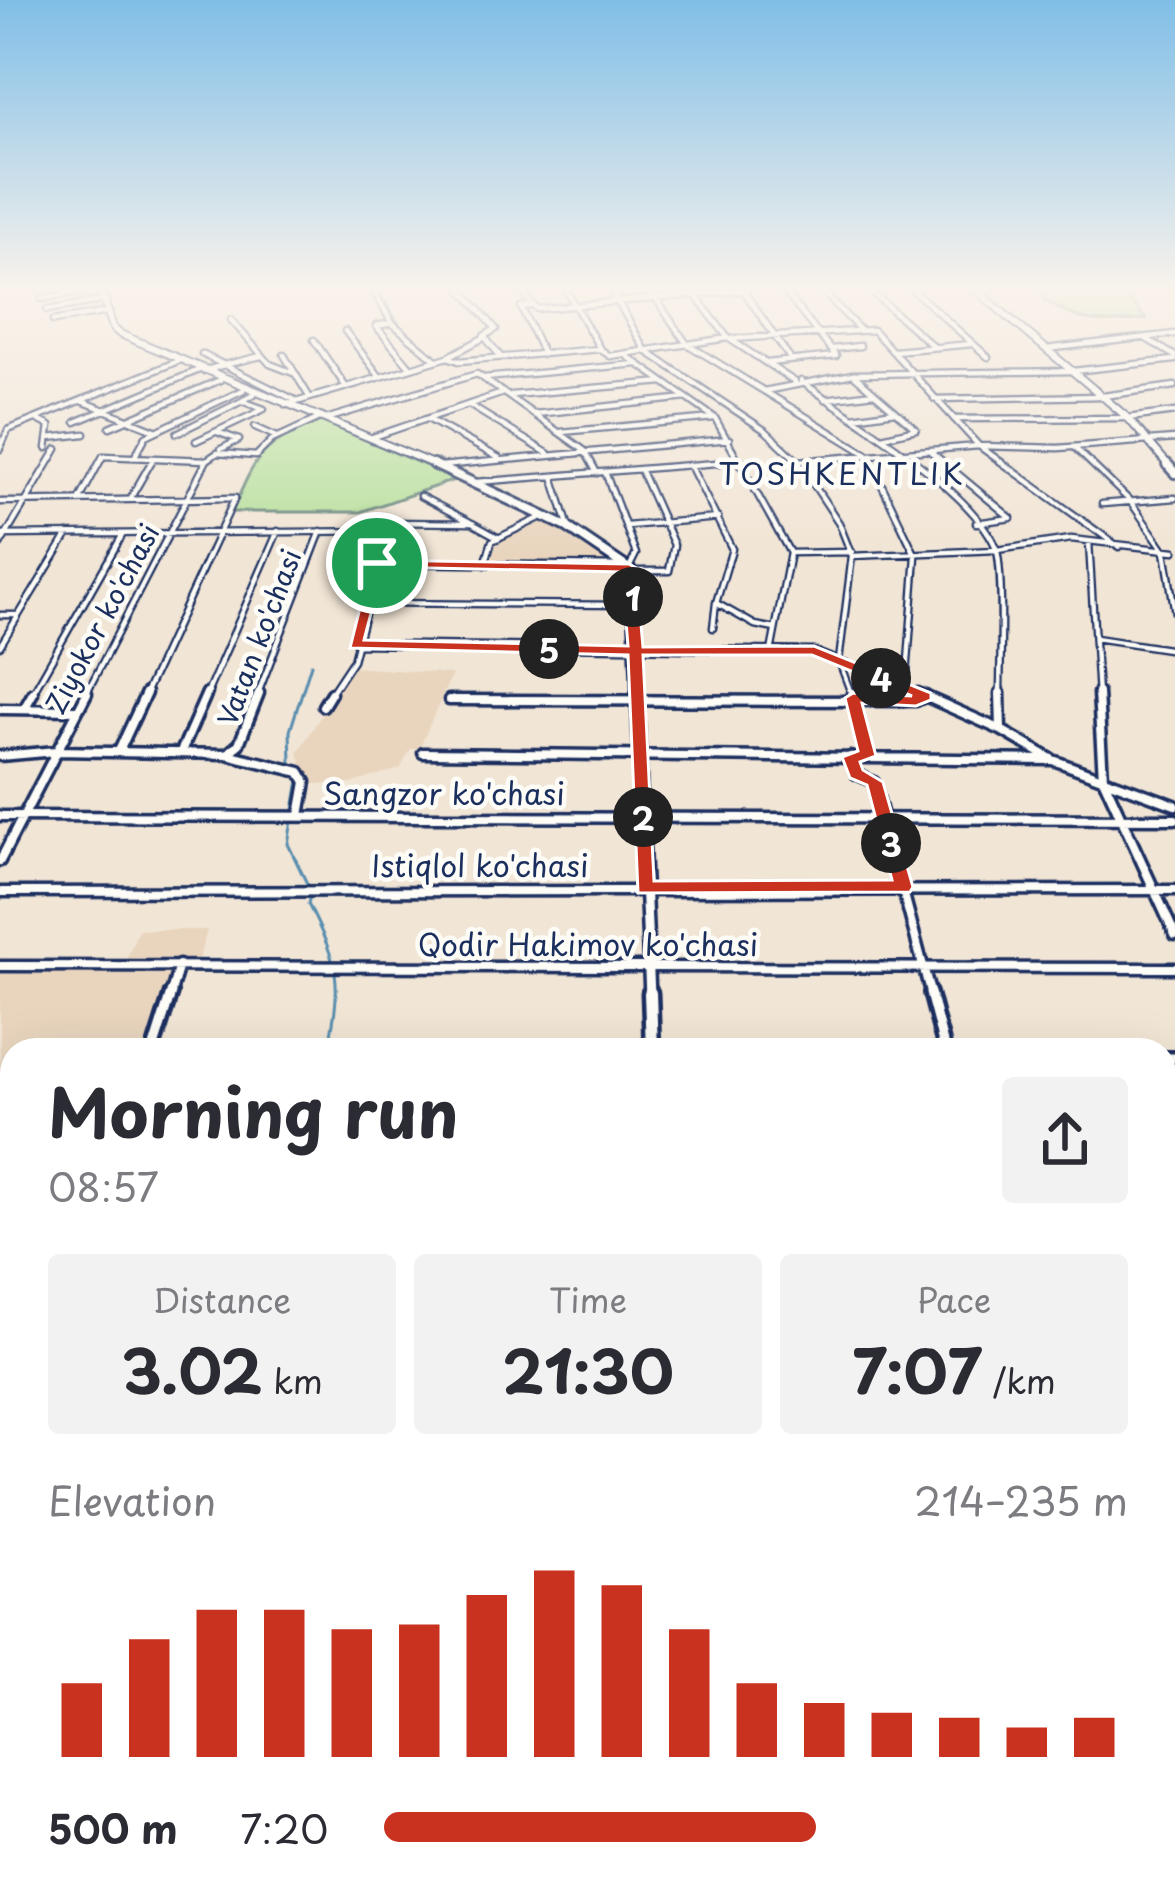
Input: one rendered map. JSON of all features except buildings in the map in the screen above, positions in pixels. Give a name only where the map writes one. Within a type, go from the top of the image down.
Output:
[{"type":"street","points":[[0,449],[8,430],[135,378]]},
{"type":"street","points":[[76,422],[182,378]]},
{"type":"street","points":[[217,378],[442,466],[546,515],[629,568]]},
{"type":"street","points":[[251,378],[298,402]]},
{"type":"street","points":[[299,378],[310,398]]},
{"type":"street","points":[[340,378],[346,387]]},
{"type":"street","points":[[286,405],[375,378]]},
{"type":"street","points":[[80,499],[103,456],[208,460],[217,453],[256,456],[278,437],[324,418],[471,378]]},
{"type":"street","points":[[484,378],[585,452],[601,472],[636,554],[629,568],[652,1038]]},
{"type":"street","points":[[660,378],[715,418],[790,553],[772,652]]},
{"type":"street","points":[[689,378],[799,461],[852,554],[839,661],[867,756]]},
{"type":"street","points":[[742,378],[867,454],[916,556],[906,688]]},
{"type":"street","points":[[792,378],[853,417],[967,507],[997,550],[1001,730]]},
{"type":"street","points":[[763,392],[824,378]]},
{"type":"street","points":[[860,378],[916,429],[880,437]]},
{"type":"street","points":[[916,378],[979,446],[1119,547]]},
{"type":"street","points":[[1082,378],[1128,418],[1174,471]]},
{"type":"street","points":[[110,427],[220,380]]},
{"type":"street","points":[[374,437],[506,393],[665,382]]},
{"type":"street","points":[[934,399],[1103,396],[1175,386]]},
{"type":"street","points":[[135,457],[146,436],[243,390]]},
{"type":"street","points":[[825,399],[875,393]]},
{"type":"street","points":[[177,433],[254,394]]},
{"type":"street","points":[[533,414],[690,398]]},
{"type":"street","points":[[82,400],[156,430]]},
{"type":"street","points":[[196,441],[264,409],[242,401]]},
{"type":"street","points":[[468,404],[550,454]]},
{"type":"street","points":[[853,417],[896,410]]},
{"type":"street","points":[[953,419],[1128,418],[1175,412]]},
{"type":"street","points":[[426,418],[500,459]]},
{"type":"street","points":[[558,432],[715,418]]},
{"type":"street","points":[[36,419],[50,426],[47,448]]},
{"type":"street","points":[[255,427],[278,437]]},
{"type":"street","points":[[216,432],[239,440],[221,449]]},
{"type":"street","points":[[49,438],[85,434]]},
{"type":"street","points":[[799,461],[979,446],[1074,447],[1175,439]]},
{"type":"street","points":[[442,466],[729,440]]},
{"type":"street","points":[[1074,447],[1130,501],[1165,551],[1175,613]]},
{"type":"street","points":[[0,545],[57,448]]},
{"type":"street","points":[[928,450],[1011,518],[976,523]]},
{"type":"street","points":[[130,499],[153,458]]},
{"type":"street","name":"Ziyokor ko'chasi","points":[[0,861],[208,460]]},
{"type":"street","points":[[476,482],[742,461]]},
{"type":"street","points":[[690,465],[732,549],[713,628]]},
{"type":"street","points":[[377,563],[669,571],[674,545],[640,469]]},
{"type":"street","points":[[553,476],[570,531]]},
{"type":"street","points":[[420,496],[499,538]]},
{"type":"street","points":[[0,502],[235,498],[119,751]]},
{"type":"street","points":[[1102,504],[1175,498]]},
{"type":"street","points":[[485,565],[492,541],[546,515]]},
{"type":"street","points":[[627,526],[718,518]]},
{"type":"street","points":[[323,706],[353,660],[389,521],[472,523]]},
{"type":"street","name":"Vatan ko'chasi","points":[[227,754],[239,744],[321,531]]},
{"type":"street","points":[[4,534],[386,531]]},
{"type":"street","points":[[24,709],[123,532]]},
{"type":"street","points":[[181,752],[278,532]]},
{"type":"street","points":[[0,646],[68,533]]},
{"type":"street","points":[[790,553],[916,556],[1106,536]]},
{"type":"street","points":[[1071,539],[1175,551]]},
{"type":"street","points":[[1089,542],[1103,778],[1175,935]]},
{"type":"street","points":[[365,603],[633,605]]},
{"type":"street","points":[[716,603],[755,625],[775,629]]},
{"type":"street","points":[[0,615],[19,615]]},
{"type":"street","points":[[1095,638],[1175,650]]},
{"type":"street","points":[[356,644],[814,651],[1001,730],[1053,760],[1175,805]]},
{"type":"street","points":[[448,700],[916,701],[926,696]]},
{"type":"street","points":[[0,709],[76,710]]},
{"type":"street","points":[[0,756],[56,751],[227,754],[300,772],[306,782],[300,815]]},
{"type":"street","points":[[423,753],[1053,760]]},
{"type":"street","points":[[850,757],[856,774],[874,782],[942,1038]]},
{"type":"street","name":"Sangzor ko'chasi","points":[[0,816],[1175,819]]},
{"type":"street","name":"Istiqlol ko'chasi","points":[[0,892],[1175,890]]},
{"type":"street","points":[[157,1038],[179,965]]},
{"type":"street","name":"Qodir Hakimov ko'chasi","points":[[0,966],[1175,968]]},
{"type":"shaded area","points":[[544,518],[619,564],[492,562],[495,544]]},
{"type":"shaded area","points":[[352,667],[452,674],[419,749],[411,749],[400,769],[350,784],[308,784],[298,752]]},
{"type":"shaded area","points":[[138,930],[207,930],[199,959],[126,960]]},
{"type":"shaded area","points":[[176,971],[153,1038],[0,1038],[0,974]]},
{"type":"green space","points":[[319,420],[457,479],[360,512],[232,512],[263,454],[284,437]]},
{"type":"waterway","points":[[311,664],[290,731],[291,762],[299,780],[288,844],[311,892],[308,904],[332,960],[336,990],[330,1038]]},
{"type":"district","name":"TOSHKENTLIK","points":[[842,472]]},
{"type":"route","points":[[377,563],[356,644],[636,651],[814,651],[926,696],[916,701],[853,698],[867,756],[850,757],[856,774],[874,782],[903,887],[645,888],[636,651],[632,571],[627,566],[377,563]]}]
